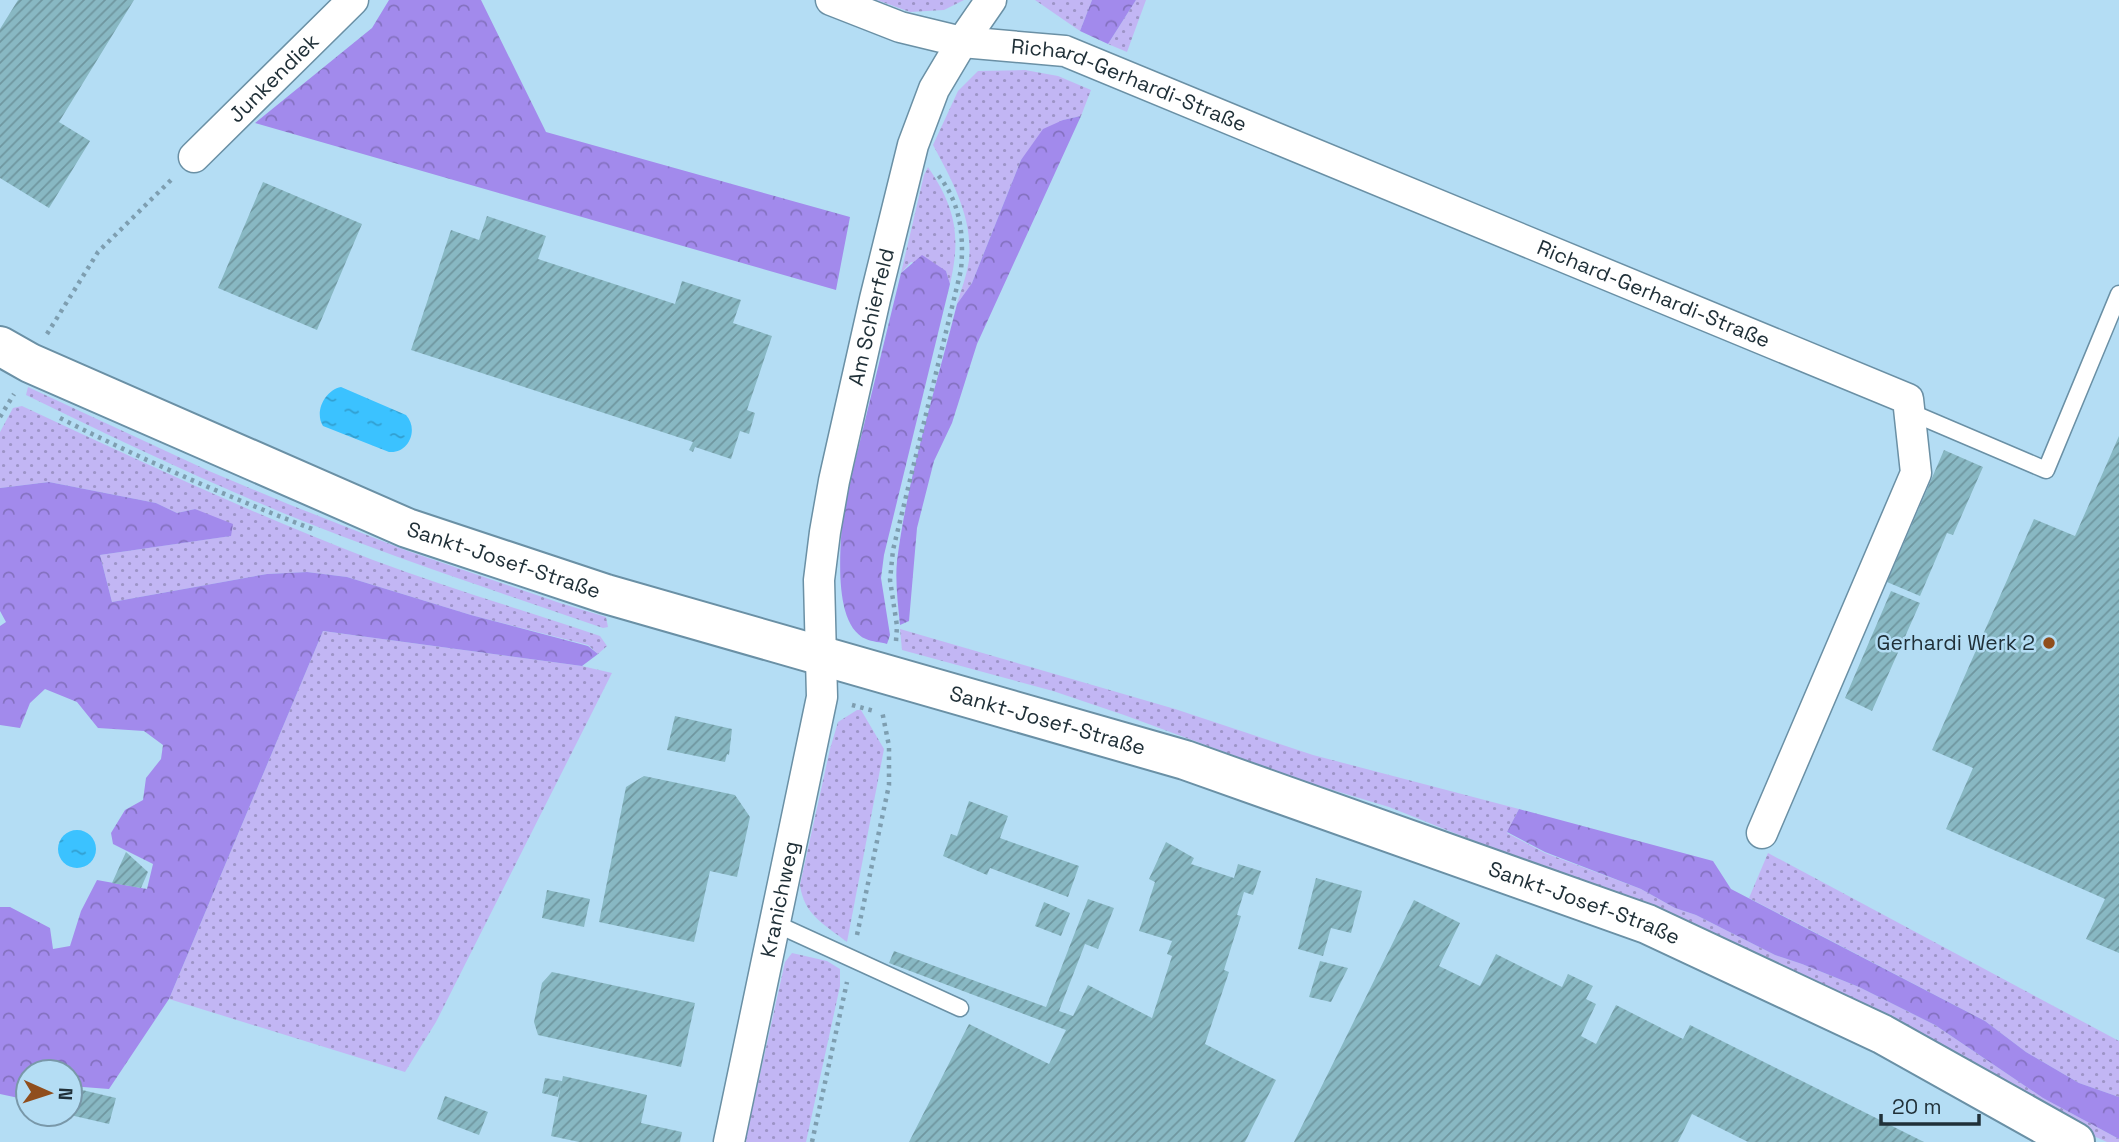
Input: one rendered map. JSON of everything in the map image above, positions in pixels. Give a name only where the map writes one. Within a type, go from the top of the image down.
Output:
[{"type":"street","name":"Junkendiek","points":[[194,157],[353,0]]},
{"type":"street","points":[[831,0],[900,27],[962,42]]},
{"type":"street","name":"Am Schierfeld","points":[[822,655],[819,580],[834,481],[875,299],[914,145],[934,89],[991,0]]},
{"type":"street","name":"Richard-Gerhardi-Straße","points":[[962,42],[1065,51],[1908,399],[1910,412]]},
{"type":"street","name":"Sankt-Josef-Straße","points":[[13,374],[407,528],[606,594],[1185,760],[1647,924],[1882,1034],[2075,1142]]},
{"type":"street","points":[[1762,833],[1916,473],[1910,412]]},
{"type":"street","name":"Kranichweg","points":[[729,1142],[822,697],[822,655]]},
{"type":"lane","points":[[1910,412],[2046,470],[2119,293]]},
{"type":"lane","points":[[774,922],[960,1009]]},
{"type":"path","points":[[0,417],[13,374],[98,252],[194,157]]},
{"type":"path","points":[[13,374],[26,401]]},
{"type":"path","points":[[50,413],[121,449],[319,532]]},
{"type":"path","points":[[822,697],[895,717]]},
{"type":"shaded area","points":[[877,0],[964,0],[944,10],[910,12]]},
{"type":"shaded area","points":[[1035,0],[1092,0],[1080,31]]},
{"type":"shaded area","points":[[1136,0],[1146,0],[1127,52],[1108,44]]},
{"type":"shaded area","points":[[1025,70],[1058,76],[1091,90],[1081,116],[1063,120],[1021,160],[972,283],[957,304],[969,260],[968,230],[960,201],[933,145],[958,91],[978,71]]},
{"type":"shaded area","points":[[928,167],[945,196],[954,223],[955,252],[950,284],[946,271],[911,262],[901,273]]},
{"type":"shaded area","points":[[28,387],[209,471],[288,504],[405,550],[606,617],[608,627],[603,628],[442,573],[283,513],[153,456],[26,395]]},
{"type":"shaded area","points":[[22,406],[284,524],[429,580],[600,636],[607,646],[598,654],[588,645],[471,615],[347,577],[307,572],[267,574],[112,602],[100,555],[230,536],[195,509],[177,513],[156,503],[49,482],[0,488],[0,432],[13,408]]},
{"type":"shaded area","points":[[900,629],[1175,709],[1313,755],[1519,809],[1507,833],[1545,853],[1641,889],[1775,955],[1859,987],[1935,1025],[2043,1098],[2119,1139],[2119,1142],[2107,1142],[2069,1125],[1530,863],[1389,807],[1306,782],[1124,715],[1053,691],[902,650]]},
{"type":"shaded area","points":[[323,631],[582,666],[612,673],[436,1022],[405,1072],[169,999]]},
{"type":"shaded area","points":[[861,710],[884,749],[847,942],[811,911],[800,885],[838,722]]},
{"type":"shaded area","points":[[1768,853],[2119,1041],[2119,1097],[2079,1083],[2026,1052],[1985,1021],[1749,898]]},
{"type":"shaded area","points":[[792,953],[827,961],[840,969],[840,986],[806,1142],[745,1142],[785,962]]},
{"type":"green space","points":[[389,0],[481,0],[546,132],[850,217],[836,290],[255,123],[372,28]]},
{"type":"green space","points":[[1092,0],[1136,0],[1108,44],[1080,31]]},
{"type":"green space","points":[[1081,116],[977,344],[952,423],[934,461],[917,528],[909,621],[900,625],[896,569],[902,528],[915,464],[957,304],[972,283],[1021,160],[1043,129]]},
{"type":"green space","points":[[922,255],[946,271],[950,284],[884,555],[881,578],[890,635],[887,644],[866,639],[855,630],[847,617],[840,561],[843,511],[901,273]]},
{"type":"green space","points":[[49,482],[156,503],[177,513],[195,509],[233,524],[231,536],[100,555],[112,602],[267,574],[307,572],[347,577],[471,615],[588,646],[598,654],[582,666],[323,631],[169,999],[109,1089],[84,1087],[84,1058],[14,1058],[14,1097],[0,1094],[0,907],[10,907],[50,928],[53,949],[70,946],[81,911],[97,880],[147,889],[153,864],[113,844],[111,833],[125,810],[143,800],[146,778],[161,759],[163,745],[144,731],[98,728],[77,702],[45,689],[30,703],[20,728],[0,725],[0,626],[6,622],[0,611],[0,488]]},
{"type":"green space","points":[[1519,809],[1713,861],[1731,889],[1985,1021],[2026,1052],[2079,1083],[2119,1097],[2119,1139],[2043,1098],[1935,1025],[1859,987],[1775,955],[1641,889],[1545,852],[1507,832]]},
{"type":"water","points":[[341,387],[406,415],[412,427],[407,445],[396,452],[389,452],[323,426],[320,414],[323,402],[330,392]]},
{"type":"water","points":[[77,830],[90,836],[96,849],[90,862],[77,868],[64,862],[58,849],[64,836]]},
{"type":"building","points":[[18,0],[134,0],[59,122],[90,141],[49,208],[0,178],[0,29]]},
{"type":"building","points":[[263,182],[362,224],[317,330],[218,288]]},
{"type":"building","points":[[487,216],[546,236],[538,259],[675,304],[682,281],[741,300],[733,323],[772,336],[747,410],[755,413],[749,434],[740,431],[731,459],[695,447],[693,452],[689,450],[693,442],[411,350],[451,230],[479,240]]},
{"type":"building","name":"Gerhardi Werk 2","points":[[2119,436],[2119,953],[2086,939],[2105,899],[1946,829],[1973,768],[1932,750],[2034,519],[2075,536]]},
{"type":"building","points":[[1944,450],[1983,467],[1953,535],[1947,533],[1920,596],[1887,582]]},
{"type":"building","points":[[1891,591],[1920,603],[1872,711],[1845,698]]},
{"type":"building","points":[[675,716],[732,729],[729,755],[727,754],[725,762],[667,750]]},
{"type":"building","points":[[644,776],[735,795],[750,817],[737,877],[710,871],[694,942],[599,922],[626,787]]},
{"type":"building","points":[[969,801],[1008,816],[1000,838],[1079,866],[1068,897],[990,868],[987,875],[943,856],[951,834],[957,836]]},
{"type":"building","points":[[1166,842],[1194,858],[1191,864],[1234,878],[1238,864],[1261,871],[1253,895],[1244,892],[1237,915],[1241,916],[1224,970],[1229,972],[1205,1044],[1276,1080],[1245,1142],[909,1142],[969,1024],[1049,1064],[1066,1030],[889,963],[894,951],[1046,1007],[1088,899],[1114,908],[1098,949],[1085,944],[1059,1011],[1073,1016],[1088,985],[1152,1018],[1172,956],[1167,954],[1172,941],[1139,931],[1155,882],[1149,879]]},
{"type":"building","points":[[126,852],[148,872],[141,888],[112,883]]},
{"type":"building","points":[[1316,878],[1362,891],[1351,933],[1331,928],[1323,956],[1298,949]]},
{"type":"building","points":[[547,890],[590,899],[584,927],[542,918]]},
{"type":"building","points":[[1414,900],[1460,923],[1439,966],[1480,986],[1496,954],[1562,987],[1568,974],[1593,986],[1586,999],[1596,1004],[1581,1036],[1596,1044],[1616,1005],[1683,1039],[1690,1025],[1924,1142],[1748,1142],[1692,1114],[1678,1142],[1294,1142]]},
{"type":"building","points":[[1044,902],[1070,913],[1061,936],[1035,926]]},
{"type":"building","points":[[1320,961],[1348,968],[1331,1002],[1309,997]]},
{"type":"building","points":[[552,972],[695,1003],[681,1067],[538,1035],[534,1022],[542,983]]},
{"type":"building","points":[[563,1076],[647,1095],[641,1123],[682,1132],[680,1142],[579,1142],[551,1136],[561,1085],[558,1097],[542,1093],[545,1078],[562,1081]]},
{"type":"building","points":[[84,1090],[116,1098],[109,1124],[84,1118]]},
{"type":"building","points":[[445,1096],[488,1112],[479,1135],[437,1119]]},
{"type":"place","name":"Gerhardi Werk 2","points":[[2049,643]]}]
